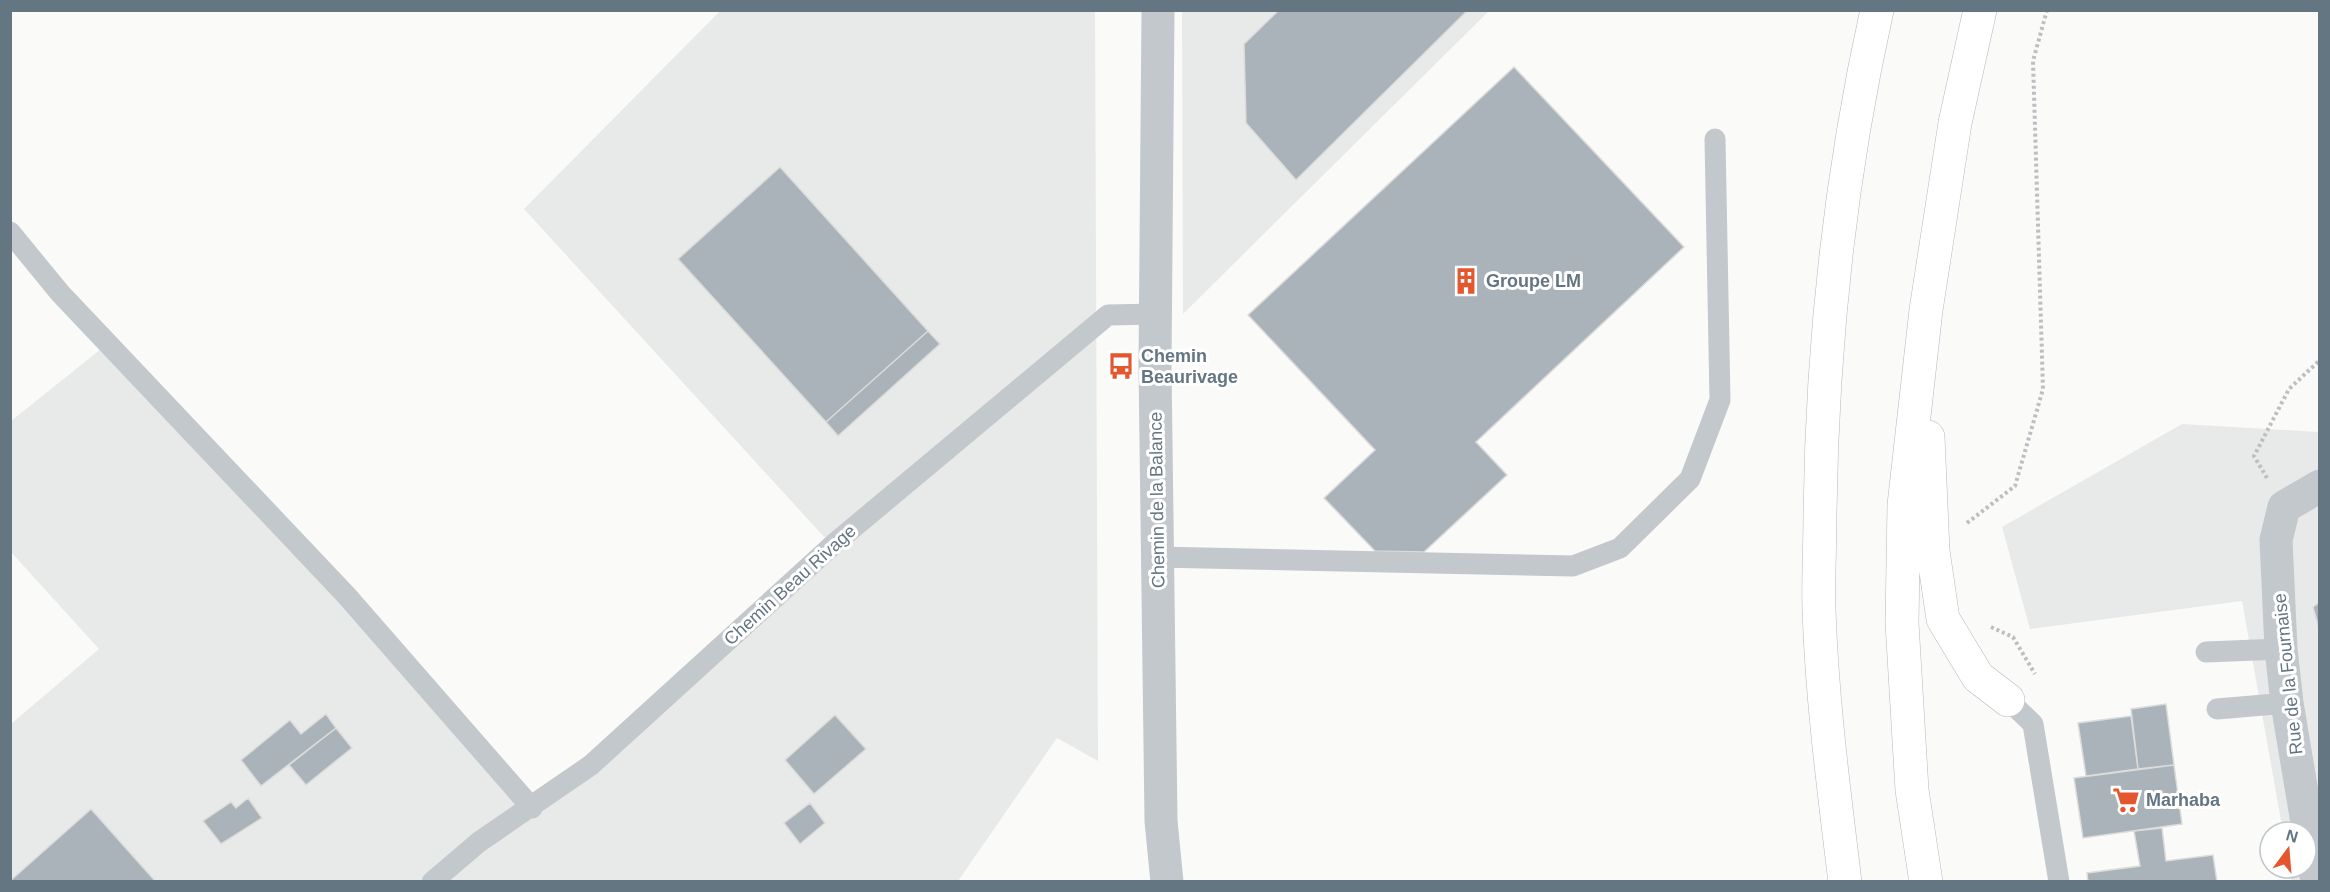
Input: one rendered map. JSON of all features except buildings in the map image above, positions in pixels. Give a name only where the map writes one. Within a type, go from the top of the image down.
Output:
[{"type":"highway","points":[[1845,882],[1827,728],[1819,609],[1821,436],[1836,240],[1865,64],[1877,10]]},
{"type":"highway","points":[[1926,882],[1912,790],[1902,624],[1904,505],[1926,310],[1955,123],[1980,10]]},
{"type":"highway","points":[[1926,310],[1933,551],[1943,620],[1978,677],[2008,700]]},
{"type":"street","name":"Chemin de la Balance","points":[[1158,10],[1157,557],[1161,821],[1167,882]]},
{"type":"street","points":[[2284,507],[2319,486]]},
{"type":"street","name":"Rue de la Fournaise","points":[[2284,507],[2276,540],[2281,649],[2287,703],[2317,882]]},
{"type":"lane","points":[[1157,557],[1573,566],[1620,548],[1690,479],[1719,400],[1715,140]]},
{"type":"lane","points":[[10,232],[60,293],[346,595],[532,808]]},
{"type":"lane","name":"Chemin Beau Rivage","points":[[432,882],[479,842],[532,808],[591,765],[835,543],[1108,315],[1156,314]]},
{"type":"lane","points":[[2206,652],[2281,649]]},
{"type":"lane","points":[[2008,700],[2033,724],[2059,882]]},
{"type":"lane","points":[[2217,709],[2287,703]]},
{"type":"path","points":[[1958,530],[2015,486],[2043,389],[2033,61],[2047,10]]},
{"type":"path","points":[[2284,507],[2254,456],[2289,389],[2319,360]]},
{"type":"path","points":[[1981,623],[2013,637],[2036,675]]},
{"type":"shaded area","points":[[1182,10],[1489,11],[1183,314]]},
{"type":"shaded area","points":[[720,11],[1095,11],[1098,761],[1057,738],[958,881],[11,881],[11,724],[99,649],[11,552],[11,421],[116,337],[533,813],[837,551],[524,209]]},
{"type":"shaded area","points":[[2182,424],[2319,432],[2319,881],[2292,881],[2318,880],[2318,820],[2281,820],[2242,601],[2030,629],[2002,527]]},
{"type":"place","name":"Groupe LM","points":[[1466,281]]},
{"type":"place","name":"Chemin Beaurivage","points":[[1121,366]]},
{"type":"place","name":"Marhaba","points":[[2126,800]]}]
